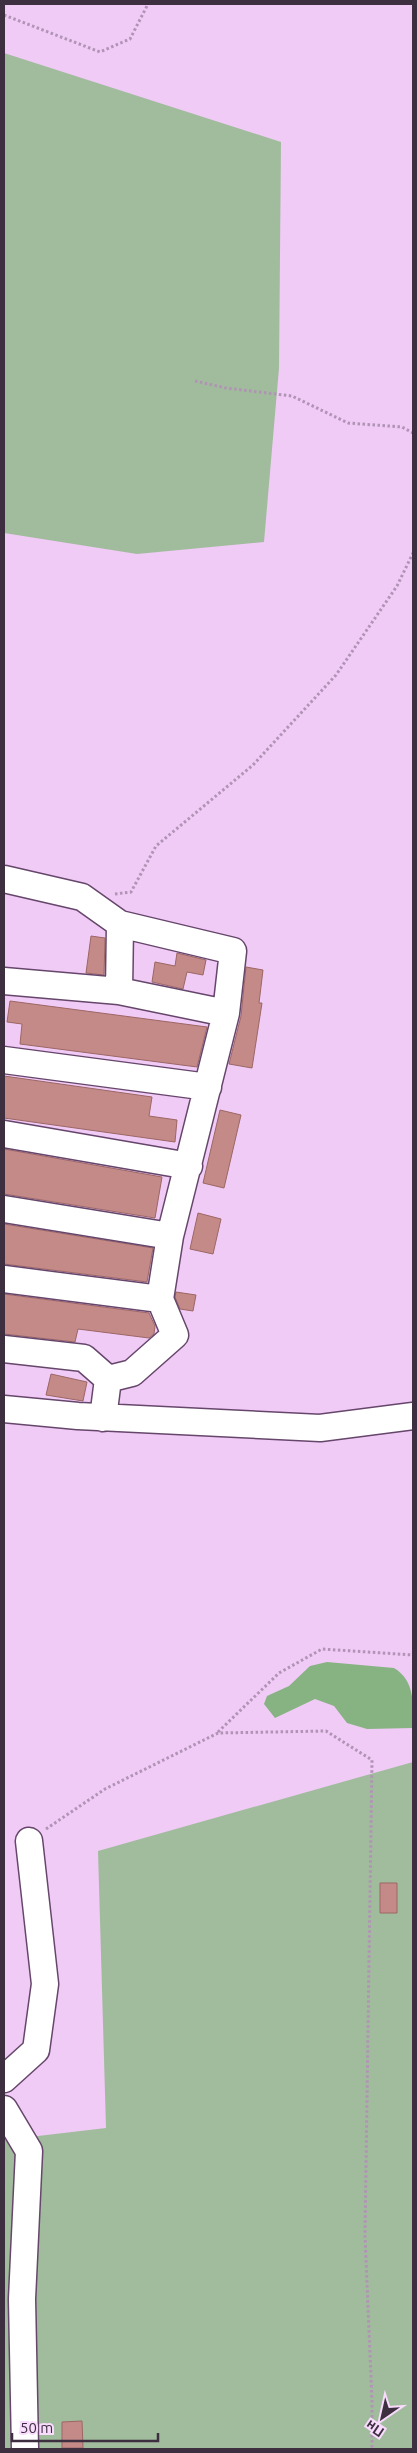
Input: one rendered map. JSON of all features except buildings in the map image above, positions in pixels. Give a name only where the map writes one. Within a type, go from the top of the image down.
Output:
[{"type":"street","points":[[4,879],[82,897],[120,924],[234,951],[226,1013],[170,1236],[160,1299],[175,1335],[132,1374],[108,1379]]},
{"type":"street","points":[[119,991],[120,924]]},
{"type":"street","points":[[4,981],[119,991],[226,1013]]},
{"type":"street","points":[[4,1060],[208,1087]]},
{"type":"street","points":[[4,1134],[189,1166]]},
{"type":"street","points":[[4,1209],[170,1236]]},
{"type":"street","points":[[4,1279],[160,1299]]},
{"type":"street","points":[[4,1349],[84,1358],[108,1379]]},
{"type":"street","points":[[102,1418],[108,1379]]},
{"type":"street","points":[[4,1409],[102,1418],[320,1428],[413,1416]]},
{"type":"street","points":[[4,2079],[36,2050],[45,1984],[29,1841]]},
{"type":"street","points":[[4,2109],[29,2151],[22,2299],[25,2449]]},
{"type":"path","points":[[4,14],[100,52],[130,39],[148,4]]},
{"type":"path","points":[[195,381],[226,388],[292,396],[348,423],[402,427],[413,432]]},
{"type":"path","points":[[82,897],[131,892],[156,846],[253,765],[336,675],[397,586],[413,553]]},
{"type":"path","points":[[29,1841],[105,1789],[218,1732],[279,1673],[322,1649],[413,1655]]},
{"type":"path","points":[[218,1732],[326,1731],[372,1760],[365,2236],[372,2401],[372,2449]]},
{"type":"green space","points":[[4,53],[281,142],[279,368],[264,542],[137,554],[4,533]]},
{"type":"green space","points":[[327,1662],[394,1668],[401,1673],[410,1687],[412,1695],[413,1728],[367,1729],[347,1723],[334,1706],[315,1699],[275,1718],[264,1704],[267,1696],[289,1686],[310,1666]]},
{"type":"green space","points":[[413,1762],[413,2449],[4,2449],[4,2140],[106,2128],[98,1851]]}]
